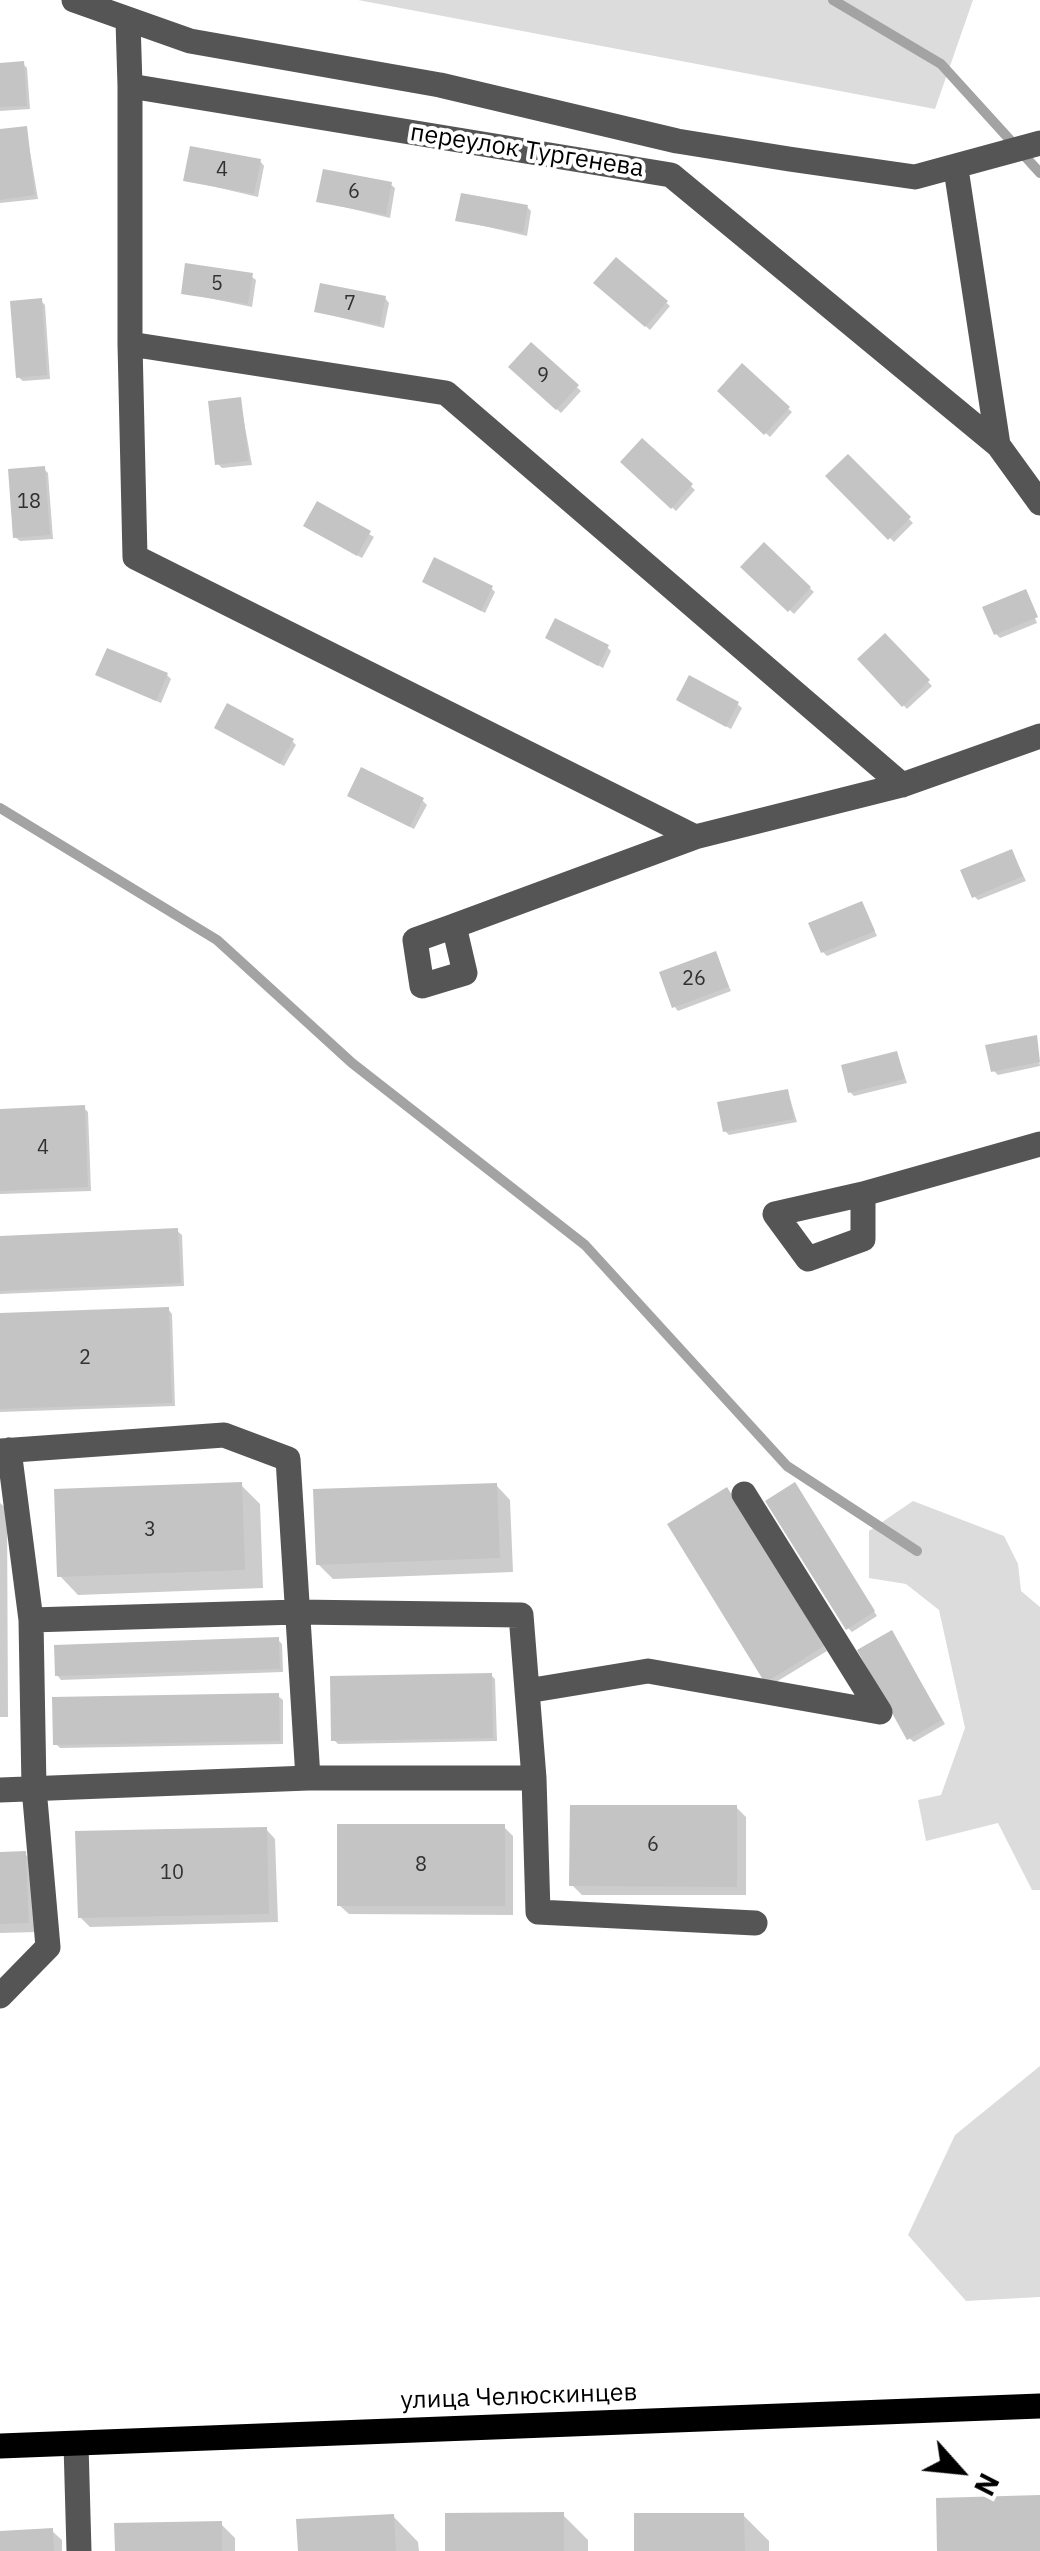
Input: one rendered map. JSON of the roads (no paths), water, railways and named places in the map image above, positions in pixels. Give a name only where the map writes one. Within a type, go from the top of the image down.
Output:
[{"type":"main road","name":"улица Челюскинцев","points":[[0,2446],[1040,2406]]},
{"type":"street","points":[[74,0],[190,41],[440,85],[677,141],[915,177],[956,170],[1040,144]]},
{"type":"street","points":[[128,21],[135,557],[696,838]]},
{"type":"street","name":"переулок Тургенева","points":[[130,86],[671,175],[998,445],[1040,503]]},
{"type":"street","points":[[671,175],[677,141]]},
{"type":"street","points":[[956,170],[998,445]]},
{"type":"street","points":[[130,344],[446,393],[902,784]]},
{"type":"street","points":[[454,926],[696,838],[902,784],[1040,736]]},
{"type":"street","points":[[863,1194],[1040,1144]]},
{"type":"street","points":[[0,1996],[48,1946],[34,1788],[32,1620],[4,1450],[224,1435],[288,1459],[308,1778]]},
{"type":"street","points":[[527,1690],[648,1671],[880,1712],[744,1494]]},
{"type":"street","points":[[32,1620],[297,1612],[521,1615],[534,1778],[538,1912],[755,1923]]},
{"type":"street","points":[[0,1790],[308,1778],[534,1778]]},
{"type":"street","points":[[76,2444],[79,2551]]},
{"type":"waterway","points":[[833,0],[941,64],[1040,173]]},
{"type":"waterway","points":[[0,808],[217,940],[352,1063],[585,1245],[787,1466],[917,1551]]}]
